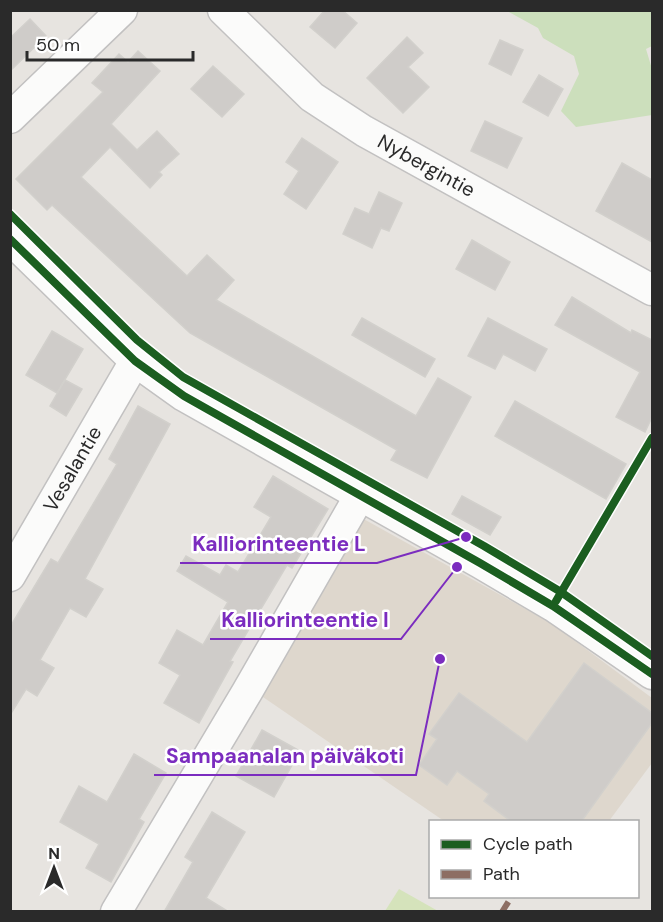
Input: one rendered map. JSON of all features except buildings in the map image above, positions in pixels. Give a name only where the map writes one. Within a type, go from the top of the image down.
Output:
[{"type":"street","points":[[10,118],[122,10]]},
{"type":"street","name":"Nybergintie","points":[[223,10],[312,97],[364,131],[652,290]]},
{"type":"street","points":[[10,239],[135,361],[184,396],[553,606],[652,674]]},
{"type":"street","name":"Vesalantie","points":[[10,576],[135,361]]},
{"type":"street","points":[[116,912],[253,682],[359,497]]},
{"type":"shaded area","points":[[360,517],[551,623],[652,698],[652,763],[610,820],[443,820],[260,695]]},
{"type":"green space","points":[[507,11],[652,11],[652,46],[646,49],[652,69],[652,115],[576,127],[561,111],[579,74],[574,56],[543,38],[538,28]]},
{"type":"green space","points":[[399,889],[438,911],[385,911]]},
{"type":"marked path","points":[[502,912],[511,898]]},
{"type":"cycle path","points":[[10,214],[137,340],[183,377],[484,546],[561,592],[652,656]]},
{"type":"cycle path","points":[[10,239],[135,361],[184,396],[553,606],[652,674]]},
{"type":"cycle path","points":[[556,601],[652,438]]},
{"type":"place","name":"Kalliorinteentie L","points":[[466,537]]},
{"type":"place","name":"Kalliorinteentie I","points":[[457,567]]},
{"type":"place","name":"Sampaanalan päiväkoti","points":[[440,659]]}]
